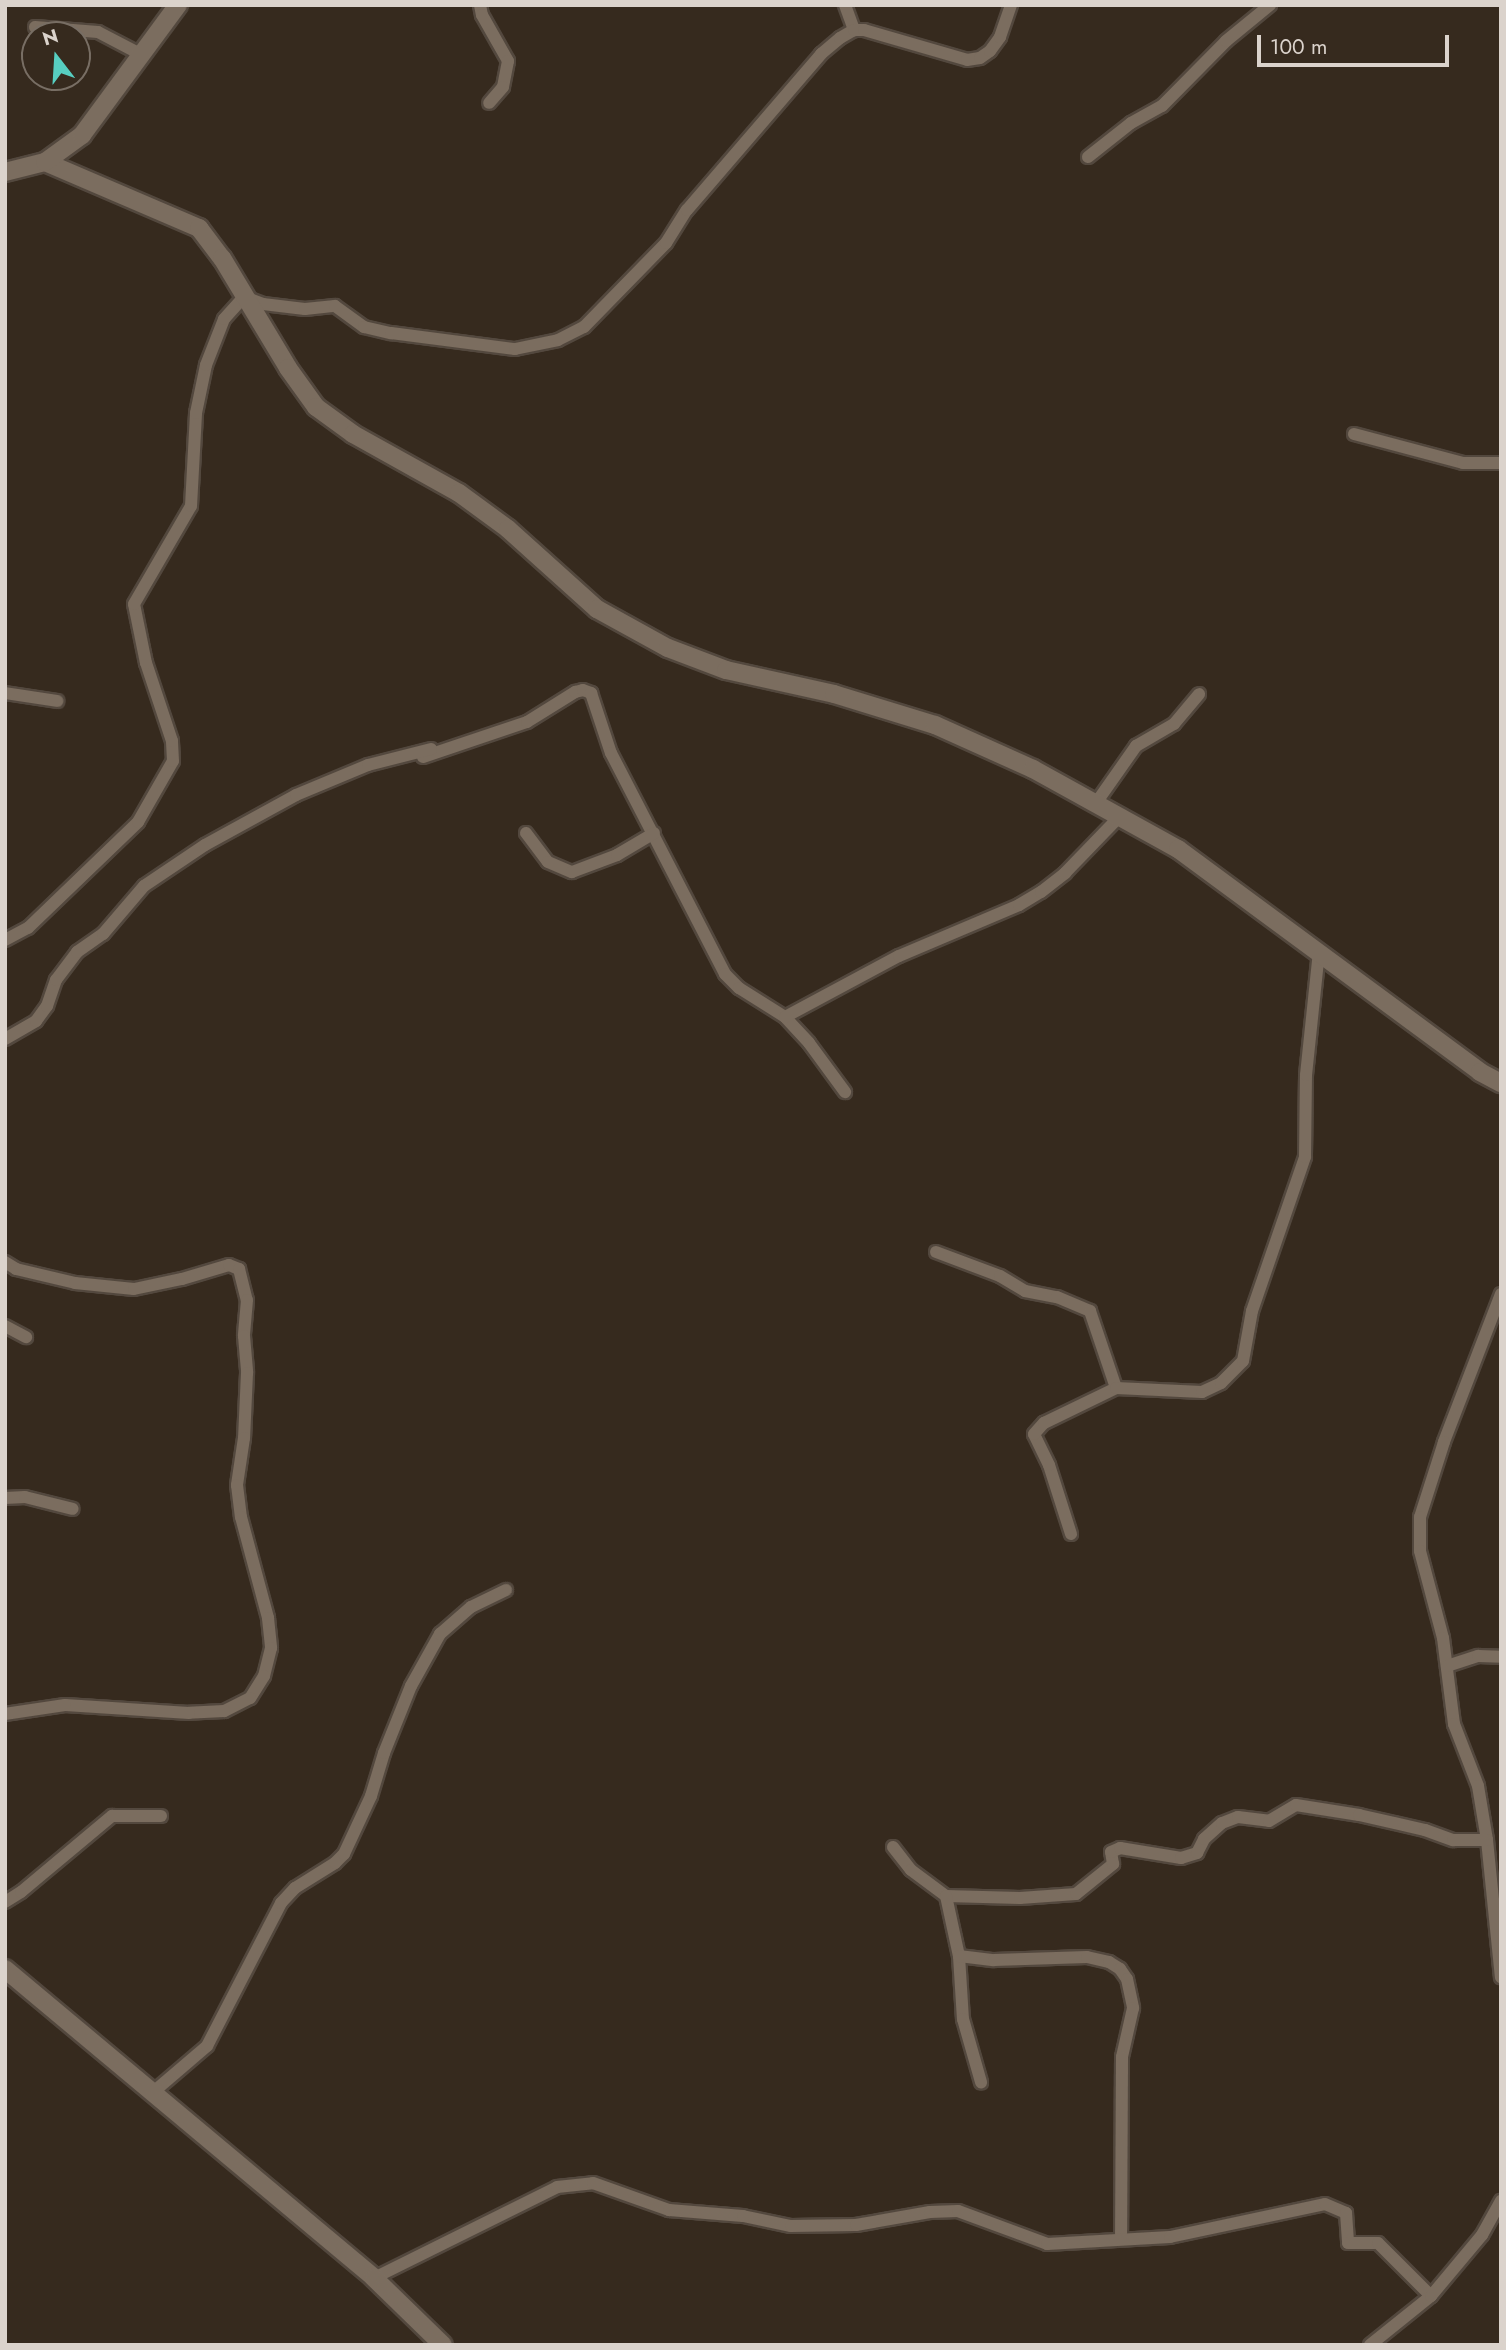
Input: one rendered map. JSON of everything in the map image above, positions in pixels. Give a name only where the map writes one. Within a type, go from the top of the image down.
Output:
[{"type":"street","points":[[5,172],[45,162],[82,135],[178,5]]},
{"type":"street","points":[[480,5],[482,15],[506,52],[508,61],[503,87],[489,103]]},
{"type":"street","points":[[845,5],[854,30]]},
{"type":"street","points":[[244,297],[263,304],[304,309],[335,306],[364,327],[391,334],[515,349],[558,340],[584,327],[666,243],[687,210],[821,54],[854,30],[878,33],[967,60],[981,58],[1000,37],[1011,5]]},
{"type":"street","points":[[1088,157],[1131,123],[1162,106],[1226,41],[1270,5]]},
{"type":"street","points":[[91,31],[98,32],[142,55]]},
{"type":"street","points":[[45,162],[199,228],[222,258],[244,297],[316,407],[353,434],[459,493],[508,529],[597,609],[668,648],[726,670],[834,694],[935,725],[1033,769],[1178,849],[1480,1072],[1501,1083]]},
{"type":"street","points":[[5,940],[28,928],[138,821],[173,761],[172,741],[146,663],[134,604],[191,506],[196,413],[206,365],[224,319],[244,297]]},
{"type":"street","points":[[1354,434],[1463,463],[1501,463]]},
{"type":"street","points":[[423,757],[527,722],[575,692],[591,693],[611,753],[725,974],[739,988],[785,1017],[809,1043],[845,1092]]},
{"type":"street","points":[[5,693],[57,701]]},
{"type":"street","points":[[1096,803],[1136,746],[1174,724],[1199,694]]},
{"type":"street","points":[[5,1039],[36,1021],[47,1006],[56,980],[77,952],[103,934],[144,886],[205,845],[296,795],[368,765],[422,750],[448,748]]},
{"type":"street","points":[[785,1017],[880,965],[1019,905],[1041,892],[1065,873],[1120,816]]},
{"type":"street","points":[[526,833],[548,862],[572,872],[617,855],[654,833]]},
{"type":"street","points":[[1071,1534],[1049,1465],[1034,1434],[1044,1423],[1116,1388],[1202,1392],[1221,1382],[1243,1361],[1251,1311],[1305,1157],[1306,1075],[1319,951]]},
{"type":"street","points":[[936,1252],[1000,1276],[1025,1291],[1056,1297],[1090,1311],[1116,1388]]},
{"type":"street","points":[[5,1262],[16,1269],[75,1283],[134,1289],[229,1265],[239,1269],[247,1300],[244,1336],[247,1373],[244,1438],[237,1485],[242,1517],[268,1618],[271,1648],[264,1676],[250,1698],[224,1711],[202,1713],[65,1705],[5,1714]]},
{"type":"street","points":[[1501,1294],[1444,1442],[1420,1517],[1420,1551],[1447,1666],[1454,1724],[1478,1786],[1487,1840],[1501,1978]]},
{"type":"street","points":[[5,1326],[26,1337]]},
{"type":"street","points":[[5,1498],[25,1497],[74,1509]]},
{"type":"street","points":[[152,2094],[207,2046],[281,1903],[295,1888],[330,1868],[344,1854],[371,1796],[384,1753],[411,1686],[440,1634],[471,1607],[506,1590]]},
{"type":"street","points":[[1447,1666],[1478,1656],[1501,1657]]},
{"type":"street","points":[[893,1847],[911,1870],[946,1896],[1067,1896],[1086,1887],[1113,1864],[1111,1852],[1120,1848],[1181,1858],[1197,1853],[1204,1839],[1222,1822],[1238,1817],[1269,1821],[1296,1805],[1359,1815],[1425,1830],[1453,1840],[1487,1840]]},
{"type":"street","points":[[5,1902],[21,1892],[112,1816],[161,1816]]},
{"type":"street","points":[[946,1896],[959,1956],[963,2019],[981,2081]]},
{"type":"street","points":[[959,1956],[994,1960],[1087,1957],[1109,1962],[1120,1969],[1127,1979],[1133,2008],[1122,2057],[1121,2238]]},
{"type":"street","points":[[5,1969],[374,2278],[443,2345]]},
{"type":"street","points":[[374,2278],[535,2198],[575,2183],[593,2183],[668,2210],[743,2216],[791,2226],[856,2225],[930,2212],[958,2211],[1047,2244],[1170,2237],[1325,2204],[1346,2213],[1348,2243],[1378,2243],[1431,2296]]},
{"type":"street","points":[[1370,2345],[1431,2296],[1482,2235],[1501,2202]]}]
